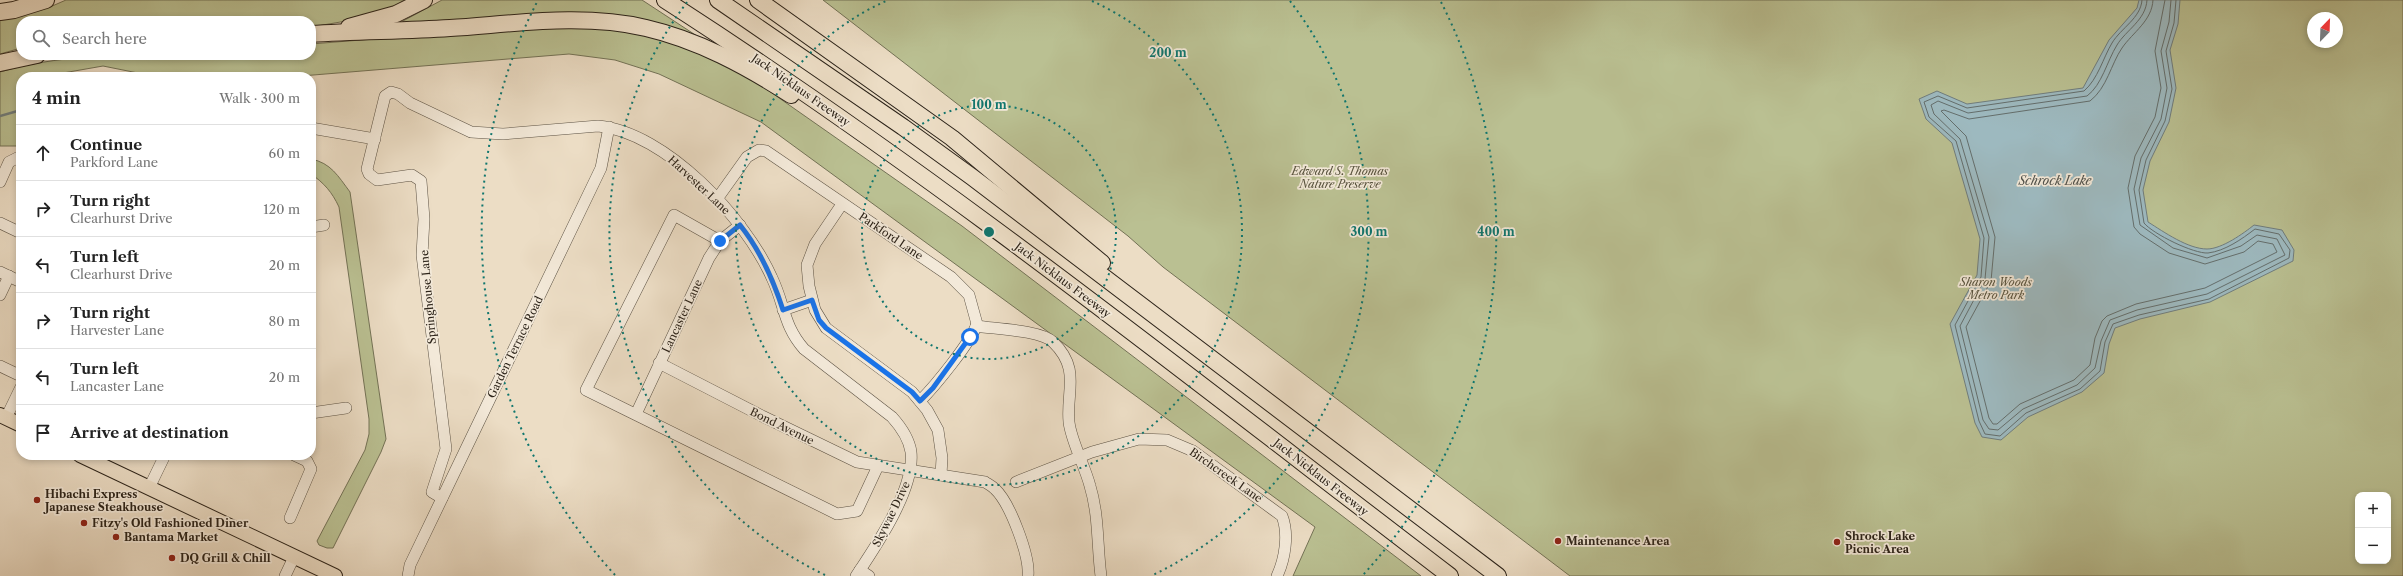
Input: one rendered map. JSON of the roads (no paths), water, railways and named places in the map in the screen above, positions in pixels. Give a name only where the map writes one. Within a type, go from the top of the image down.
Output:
[{"type":"highway","points":[[0,4],[5,0]]},
{"type":"highway","points":[[0,12],[14,10],[46,0]]},
{"type":"highway","points":[[316,34],[396,14],[424,0]]},
{"type":"highway","name":"Jack Nicklaus Freeway","points":[[665,0],[777,73],[932,182],[1063,279],[1450,576]]},
{"type":"highway","points":[[718,0],[903,127],[1498,576]]},
{"type":"highway","points":[[758,0],[927,120],[1006,181],[1105,266],[1182,337]]},
{"type":"highway","points":[[772,0],[830,50]]},
{"type":"highway","points":[[316,34],[386,32],[553,21],[591,21],[646,28],[686,40],[730,59],[770,81],[932,182]]},
{"type":"highway","points":[[0,63],[16,60]]},
{"type":"main road","points":[[3,416],[16,422]]},
{"type":"main road","points":[[90,460],[294,558],[335,576]]},
{"type":"street","name":"Springhouse Lane","points":[[442,498],[432,492],[446,449],[422,255],[424,230],[421,181],[416,176],[377,180],[372,178],[368,169],[385,96],[391,92],[471,132]]},
{"type":"street","name":"Harvester Lane","points":[[471,132],[503,134],[598,126],[610,127],[644,139],[674,160],[717,199],[750,238],[772,278],[792,336],[804,349],[899,424],[904,431],[911,450],[910,470]]},
{"type":"street","name":"Garden Terrace Road","points":[[399,576],[409,570],[442,498],[601,168],[610,127]]},
{"type":"street","points":[[316,129],[375,139]]},
{"type":"street","name":"Parkford Lane","points":[[717,199],[747,157],[759,150],[766,151],[951,277],[969,295],[977,320],[976,326]]},
{"type":"street","points":[[0,182],[9,162],[16,158]]},
{"type":"street","points":[[842,204],[815,244],[807,265],[812,300],[819,320],[826,328],[912,392],[920,401],[938,430],[942,458],[941,475]]},
{"type":"street","points":[[720,241],[674,215],[586,390],[837,514],[857,511],[878,466]]},
{"type":"street","points":[[0,223],[16,231]]},
{"type":"street","points":[[316,226],[324,225]]},
{"type":"street","name":"Lancaster Lane","points":[[636,414],[709,258],[720,241],[740,225]]},
{"type":"street","points":[[0,295],[5,274],[16,280]]},
{"type":"street","points":[[783,310],[812,300]]},
{"type":"street","points":[[920,401],[933,388],[976,326],[1020,331],[1052,341],[1071,370],[1069,422],[1090,486],[1097,523],[1101,576]]},
{"type":"street","name":"Bond Avenue","points":[[659,363],[857,462],[985,482],[996,489],[1005,502],[1026,553],[1029,567],[1028,576]]},
{"type":"street","points":[[0,366],[16,374]]},
{"type":"street","points":[[3,416],[16,395]]},
{"type":"street","points":[[316,412],[346,408]]},
{"type":"street","name":"Birchcreek Lane","points":[[1016,482],[1080,456],[1139,439],[1167,440],[1193,451],[1282,516],[1285,524],[1283,564],[1277,576]]},
{"type":"street","points":[[149,488],[163,460]]},
{"type":"street","points":[[290,518],[311,469],[307,461],[305,460]]},
{"type":"street","name":"Skywae Drive","points":[[862,574],[906,486],[910,470]]},
{"type":"street","points":[[285,576],[294,558]]},
{"type":"water","name":"Schrock Lake","points":[[2139,0],[2180,0],[2178,24],[2170,50],[2176,88],[2169,122],[2150,161],[2143,190],[2148,222],[2184,243],[2207,249],[2226,244],[2254,225],[2282,230],[2294,250],[2293,261],[2210,302],[2140,319],[2115,328],[2109,344],[2104,373],[2082,392],[2028,417],[2001,440],[1982,437],[1975,423],[1950,324],[1977,275],[1980,239],[1952,143],[1926,119],[1919,99],[1937,91],[1967,104],[2083,88],[2109,40],[2137,8]]},
{"type":"waterway","points":[[0,116],[16,111]]},
{"type":"place","name":"Hibachi Express Japanese Steakhouse","points":[[37,500]]},
{"type":"place","name":"Fitzy's Old Fashioned Diner","points":[[84,523]]},
{"type":"place","name":"Bantama Market","points":[[116,537]]},
{"type":"place","name":"Maintenance Area","points":[[1558,541]]},
{"type":"place","name":"Shrock Lake Picnic Area","points":[[1837,542]]},
{"type":"place","name":"DQ Grill & Chill","points":[[172,558]]},
{"type":"park label","name":"Edward S. Thomas Nature Preserve","points":[[1340,177]]},
{"type":"park label","name":"Sharon Woods Metro Park","points":[[1996,288]]}]
